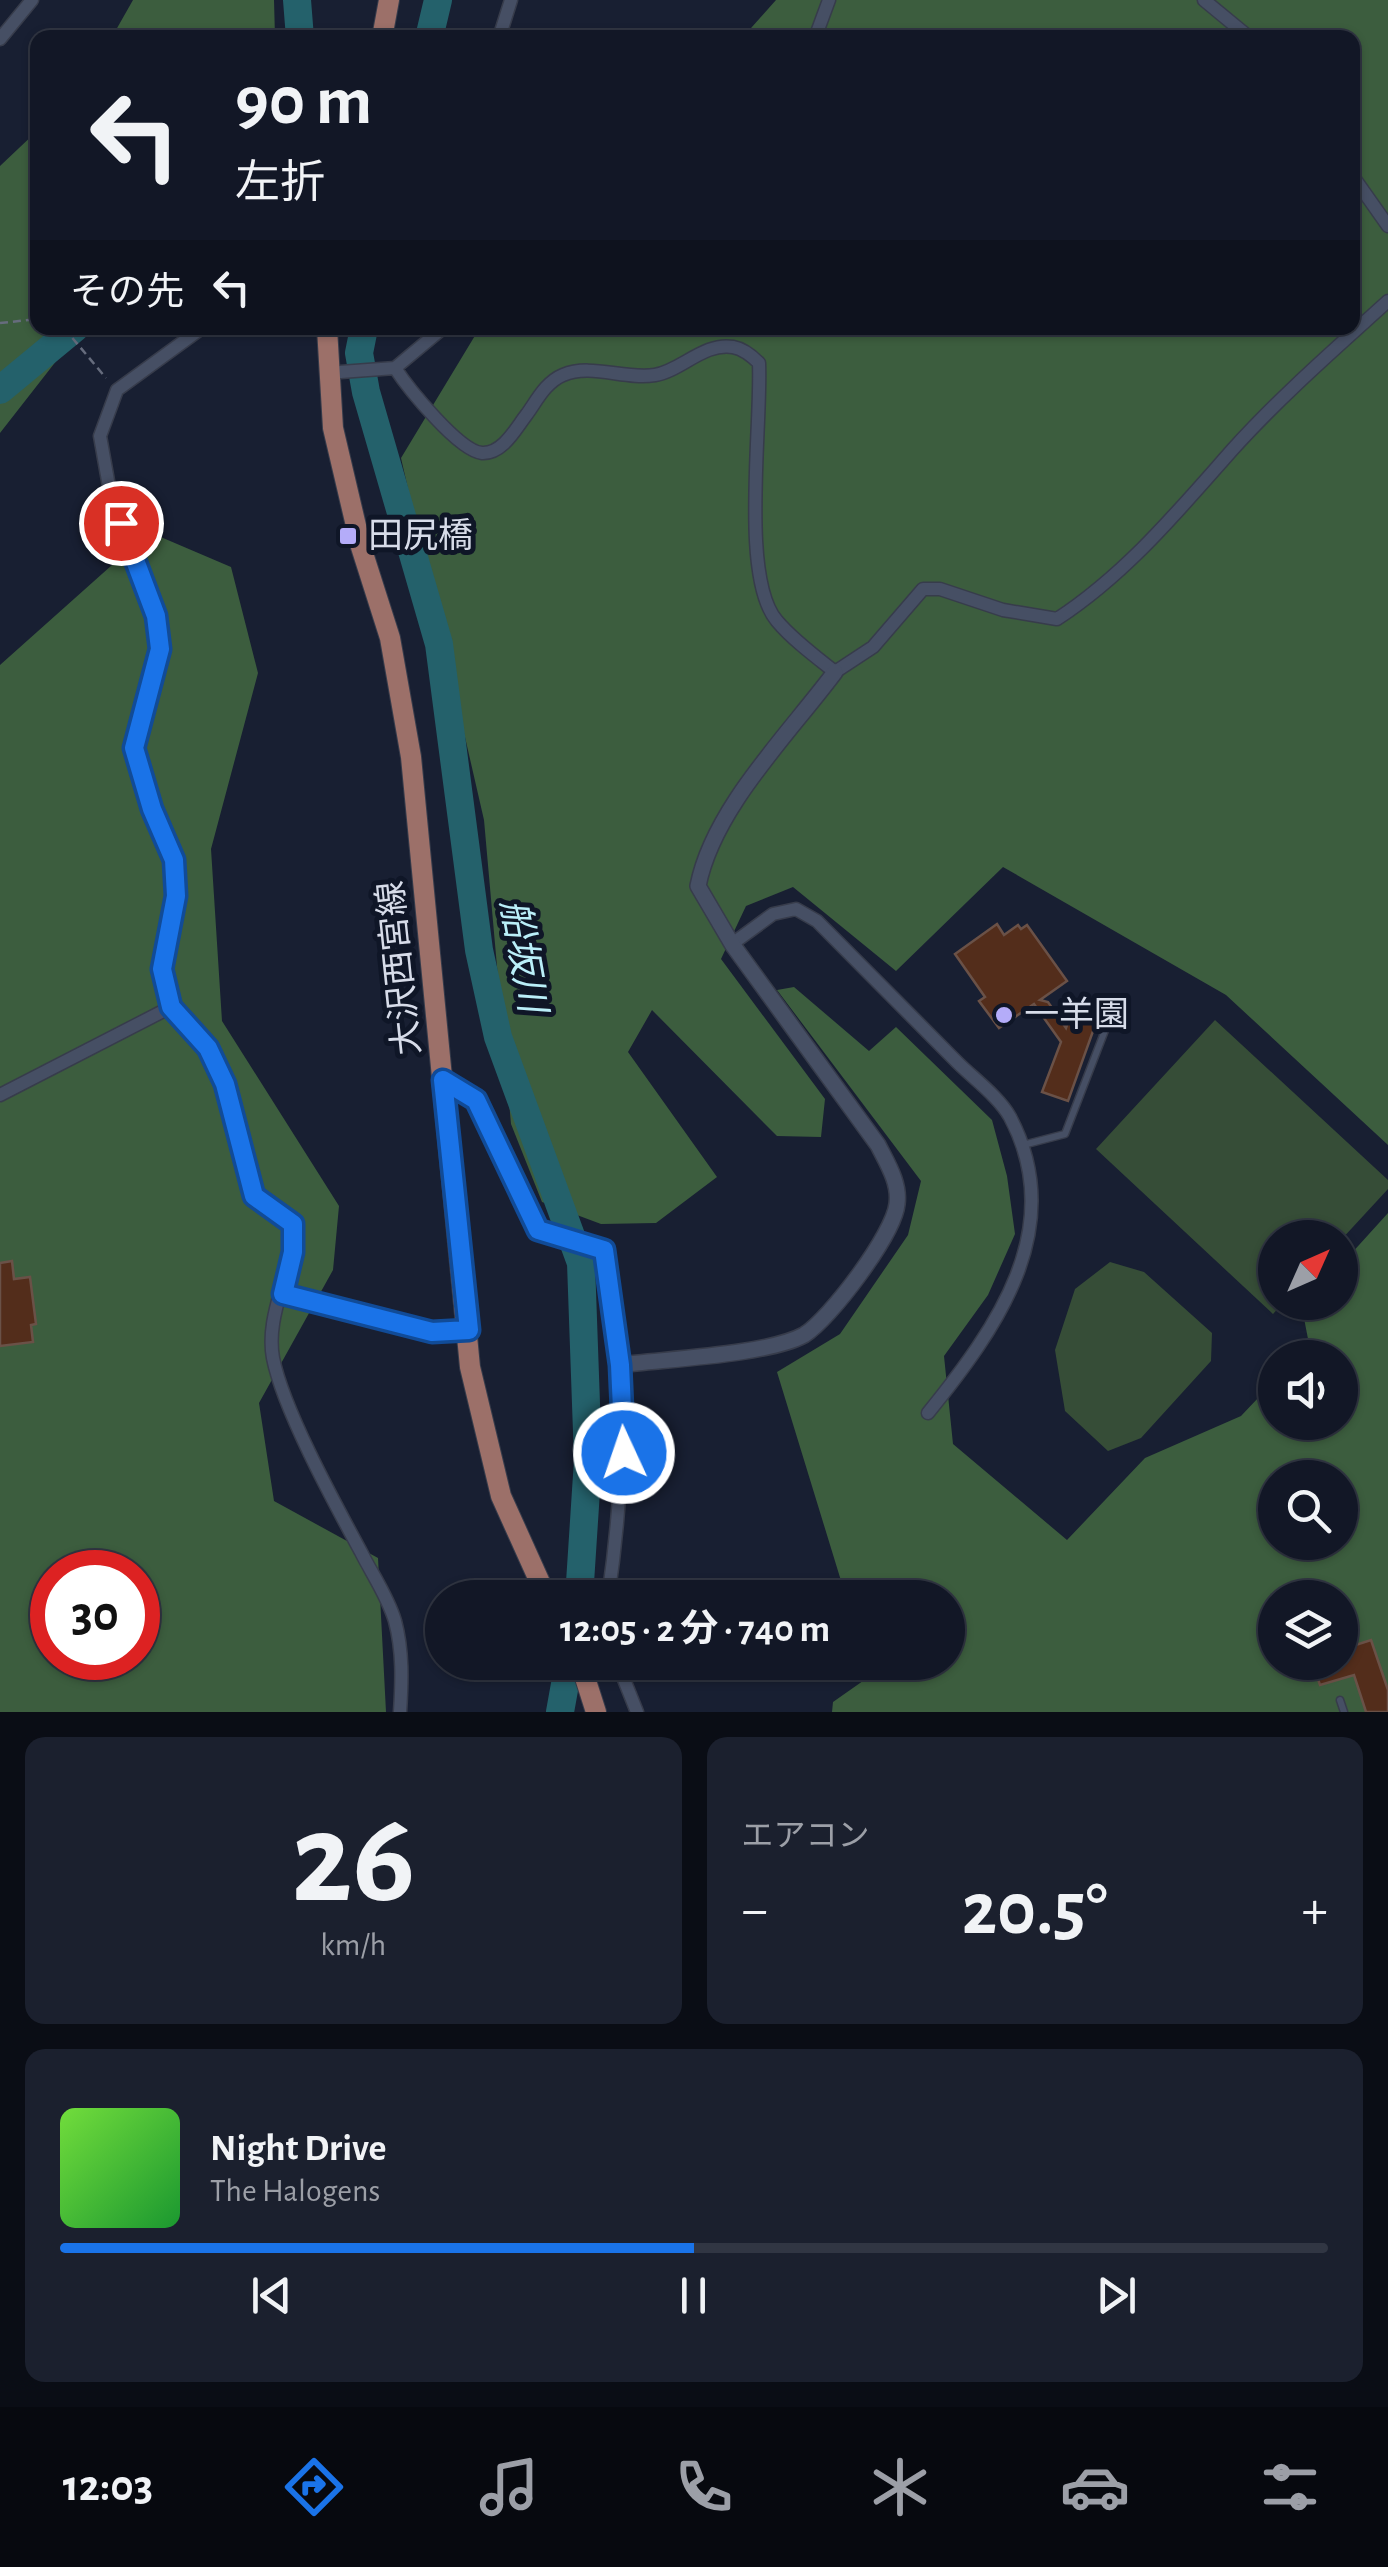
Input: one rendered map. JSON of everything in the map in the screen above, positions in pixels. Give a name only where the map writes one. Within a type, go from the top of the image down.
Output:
[{"type":"main road","points":[[383,30],[389,0]]},
{"type":"main road","name":"大沢西宮線","points":[[328,335],[333,428],[362,547],[390,638],[411,757],[470,1368],[501,1496],[539,1580]]},
{"type":"street","points":[[0,39],[32,0]]},
{"type":"street","points":[[502,30],[512,0]]},
{"type":"street","points":[[818,30],[829,0]]},
{"type":"street","points":[[1204,0],[1240,30]]},
{"type":"street","points":[[1360,186],[1388,226]]},
{"type":"street","points":[[1360,328],[1388,301]]},
{"type":"street","points":[[192,335],[117,390],[100,436],[110,492],[156,616],[157,666],[134,748],[152,809],[174,860],[176,896],[162,969],[171,1007],[208,1048],[225,1084],[254,1196],[293,1224],[293,1252],[283,1294],[269,1324],[273,1360],[292,1408],[394,1616],[402,1667],[400,1712]]},
{"type":"street","points":[[332,372],[390,368],[423,335]]},
{"type":"street","points":[[620,1365],[741,1349],[804,1334],[886,1235],[898,1203],[892,1173],[878,1146],[732,944],[698,886],[704,855],[723,820],[835,672],[873,647],[923,588],[940,588],[1003,610],[1057,619],[1143,548],[1231,451],[1352,335]]},
{"type":"street","points":[[390,368],[471,449],[484,453],[502,446],[548,385],[562,376],[582,370],[656,375],[706,350],[732,346],[749,353],[759,363],[762,419],[754,560],[762,594],[776,620],[835,672]]},
{"type":"street","points":[[732,944],[773,914],[796,909],[817,921],[1008,1114],[1022,1146],[1031,1217],[1016,1286],[962,1371],[928,1413]]},
{"type":"street","points":[[0,1095],[171,1007]]},
{"type":"street","points":[[443,1080],[476,1100],[538,1230],[604,1250],[620,1365],[624,1453],[610,1580]]},
{"type":"street","points":[[283,1294],[432,1332],[469,1330]]},
{"type":"street","points":[[624,1680],[637,1712]]},
{"type":"lane","points":[[1022,1146],[1066,1134],[1109,1020],[1097,1004]]},
{"type":"lane","points":[[1340,1700],[1344,1712]]},
{"type":"path","points":[[0,323],[30,320]]},
{"type":"path","points":[[70,335],[117,390]]},
{"type":"green space","points":[[133,0],[274,0],[275,30],[116,30]]},
{"type":"green space","points":[[776,0],[1388,0],[1388,1145],[1226,995],[1003,867],[896,971],[793,887],[746,906],[721,959],[825,1099],[821,1137],[777,1136],[652,1010],[628,1052],[717,1177],[656,1223],[601,1224],[542,1202],[511,1124],[484,820],[401,458],[475,335],[1360,335],[1360,30],[749,30]]},
{"type":"green space","points":[[30,138],[30,335],[77,335],[0,433],[0,166]]},
{"type":"green space","points":[[149,532],[231,567],[258,673],[211,849],[222,1021],[339,1206],[333,1270],[259,1403],[274,1501],[378,1558],[386,1712],[0,1712],[0,665]]},
{"type":"green space","points":[[794,987],[869,1051],[896,1027],[992,1120],[1007,1176],[1015,1234],[988,1295],[944,1356],[953,1444],[1067,1540],[1145,1458],[1241,1416],[1258,1398],[1258,1440],[1358,1440],[1358,1340],[1308,1340],[1304,1320],[1358,1320],[1358,1246],[1388,1213],[1388,1712],[832,1712],[833,1702],[864,1680],[965,1680],[965,1580],[841,1580],[777,1372],[840,1334],[908,1235],[921,1181],[777,990]]},
{"type":"green space","points":[[1215,1020],[1388,1180],[1388,1189],[1358,1222],[1258,1220],[1258,1300],[1096,1149]]},
{"type":"green space","points":[[1110,1262],[1144,1272],[1212,1333],[1211,1361],[1141,1438],[1108,1451],[1065,1411],[1055,1350],[1075,1289]]},
{"type":"building","name":"一羊園","points":[[997,924],[1004,935],[1018,925],[1021,929],[1027,925],[1067,981],[1040,1000],[1048,1002],[1066,1028],[1072,1011],[1097,1020],[1068,1101],[1042,1092],[1061,1042],[1034,1004],[999,1028],[979,1001],[985,997],[955,954]]},
{"type":"building","points":[[12,1261],[14,1279],[30,1277],[36,1324],[31,1325],[33,1342],[0,1346],[0,1263]]},
{"type":"building","points":[[1371,1640],[1388,1690],[1388,1712],[1366,1712],[1356,1680],[1358,1644]]},
{"type":"waterway","points":[[297,0],[299,30]]},
{"type":"waterway","name":"船坂川","points":[[431,30],[438,0]]},
{"type":"waterway","points":[[0,390],[67,335]]},
{"type":"waterway","name":"船坂川","points":[[363,335],[359,353],[366,392],[439,644],[479,950],[498,1037],[581,1263],[588,1460],[580,1580]]},
{"type":"waterway","name":"船坂川","points":[[560,1712],[566,1680]]},
{"type":"place","name":"田尻橋","points":[[348,536]]},
{"type":"place","name":"一羊園","points":[[1004,1015]]},
{"type":"route","points":[[121,523],[156,616],[160,649],[134,748],[152,809],[162,824],[174,860],[176,896],[162,969],[171,1007],[208,1048],[225,1084],[254,1196],[293,1224],[293,1252],[283,1294],[378,1315],[432,1332],[469,1330],[443,1080],[476,1100],[538,1230],[604,1250],[620,1365],[624,1453]]}]
